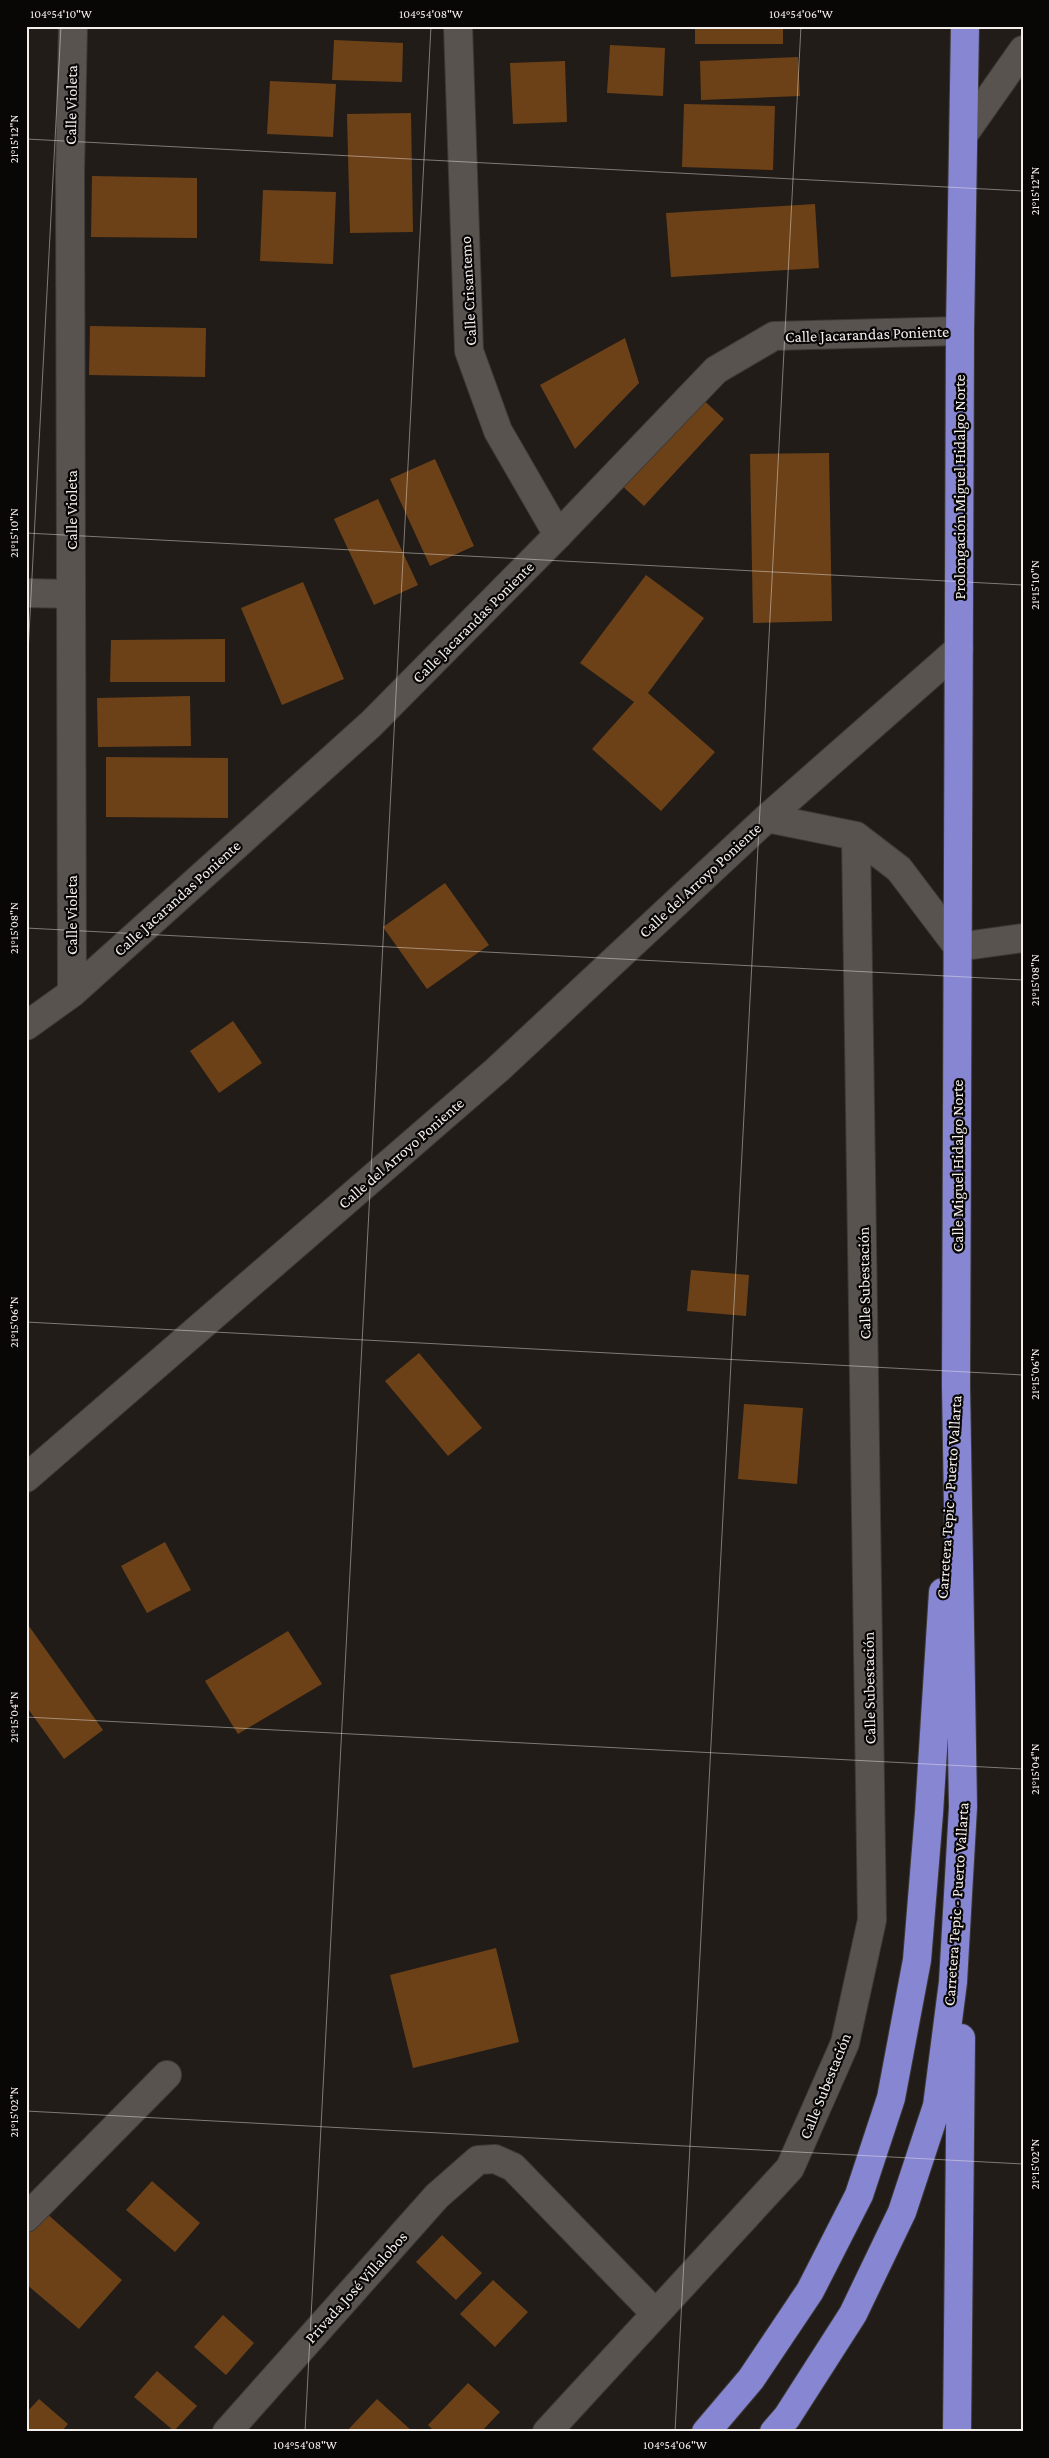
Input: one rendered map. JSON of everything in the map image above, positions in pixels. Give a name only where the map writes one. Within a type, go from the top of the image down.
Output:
[{"type":"highway","name":"Prolongación Miguel Hidalgo Norte","points":[[958,947],[960,331],[966,26]]},
{"type":"highway","name":"Calle Miguel Hidalgo Norte","points":[[956,1386],[958,947]]},
{"type":"highway","name":"Carretera Tepic - Puerto Vallarta","points":[[774,2432],[787,2417],[852,2314],[902,2212],[937,2106],[953,1982],[963,1806],[956,1386]]},
{"type":"highway","name":"Carretera Tepic - Puerto Vallarta","points":[[706,2432],[751,2379],[810,2291],[859,2195],[891,2098],[917,1960],[929,1813],[956,1386]]},
{"type":"highway","points":[[957,2432],[963,1806]]},
{"type":"street","name":"Calle Violeta","points":[[72,993],[70,172],[73,26]]},
{"type":"street","name":"Calle Crisantemo","points":[[458,26],[469,351],[498,431],[558,535]]},
{"type":"street","points":[[964,134],[1023,50]]},
{"type":"street","name":"Calle Jacarandas Poniente","points":[[26,1026],[72,993],[371,724],[558,535],[716,370],[774,336],[960,331]]},
{"type":"street","points":[[26,593],[71,594]]},
{"type":"street","name":"Calle del Arroyo Poniente","points":[[26,1478],[497,1070],[766,818],[959,649]]},
{"type":"street","name":"Calle del Arroyo Poniente","points":[[766,818],[856,836],[899,868],[958,947]]},
{"type":"street","name":"Calle Subestación","points":[[547,2432],[790,2168],[845,2043],[872,1920],[856,836]]},
{"type":"street","points":[[958,947],[1023,938]]},
{"type":"street","points":[[26,2218],[167,2075]]},
{"type":"street","name":"Privada José Villalobos","points":[[227,2432],[437,2196],[478,2160],[495,2159],[513,2167],[655,2313]]},
{"type":"building","points":[[695,26],[783,26],[783,44],[695,44]]},
{"type":"building","points":[[334,40],[403,43],[402,82],[332,80]]},
{"type":"building","points":[[610,45],[665,48],[663,96],[607,93]]},
{"type":"building","points":[[798,57],[800,96],[701,100],[700,61]]},
{"type":"building","points":[[565,61],[567,122],[513,124],[510,63]]},
{"type":"building","points":[[270,81],[336,84],[333,137],[267,134]]},
{"type":"building","points":[[684,104],[775,106],[773,170],[682,167]]},
{"type":"building","points":[[411,113],[413,232],[350,233],[347,114]]},
{"type":"building","points":[[92,176],[197,178],[197,238],[91,237]]},
{"type":"building","points":[[263,190],[336,192],[333,264],[260,261]]},
{"type":"building","points":[[815,204],[819,268],[671,277],[666,213]]},
{"type":"building","points":[[90,326],[206,328],[205,377],[89,375]]},
{"type":"building","points":[[625,338],[639,383],[575,449],[540,385]]},
{"type":"building","points":[[699,396],[724,419],[644,506],[618,482]]},
{"type":"building","points":[[829,453],[832,621],[753,623],[750,454]]},
{"type":"building","points":[[435,459],[474,546],[430,566],[390,479]]},
{"type":"building","points":[[378,499],[418,585],[374,605],[334,519]]},
{"type":"building","points":[[646,575],[704,618],[648,693],[715,752],[661,811],[592,749],[634,702],[580,663]]},
{"type":"building","points":[[303,582],[344,679],[282,705],[241,608]]},
{"type":"building","points":[[225,639],[225,682],[110,682],[111,640]]},
{"type":"building","points":[[190,696],[191,746],[98,747],[97,698]]},
{"type":"building","points":[[106,757],[228,758],[228,818],[106,817]]},
{"type":"building","points":[[445,883],[489,945],[427,989],[383,927]]},
{"type":"building","points":[[233,1021],[262,1063],[219,1093],[190,1051]]},
{"type":"building","points":[[691,1270],[749,1275],[746,1316],[687,1311]]},
{"type":"building","points":[[419,1353],[482,1428],[448,1456],[385,1381]]},
{"type":"building","points":[[744,1404],[803,1408],[797,1484],[738,1479]]},
{"type":"building","points":[[165,1542],[191,1590],[147,1613],[121,1566]]},
{"type":"building","points":[[26,1622],[103,1730],[64,1759],[26,1706]]},
{"type":"building","points":[[288,1631],[322,1684],[238,1734],[205,1681]]},
{"type":"building","points":[[496,1948],[519,2042],[413,2068],[390,1975]]},
{"type":"building","points":[[152,2181],[200,2223],[175,2252],[126,2210]]},
{"type":"building","points":[[45,2212],[122,2280],[79,2329],[26,2284],[26,2233]]},
{"type":"building","points":[[442,2235],[482,2273],[456,2300],[416,2262]]},
{"type":"building","points":[[493,2280],[528,2312],[495,2347],[460,2314]]},
{"type":"building","points":[[223,2315],[254,2343],[226,2375],[194,2347]]},
{"type":"building","points":[[157,2371],[197,2406],[174,2431],[134,2397]]},
{"type":"building","points":[[468,2383],[500,2412],[481,2432],[435,2432],[428,2425]]},
{"type":"building","points":[[39,2399],[68,2424],[61,2432],[26,2432],[26,2413]]},
{"type":"building","points":[[377,2399],[413,2432],[346,2432]]}]
